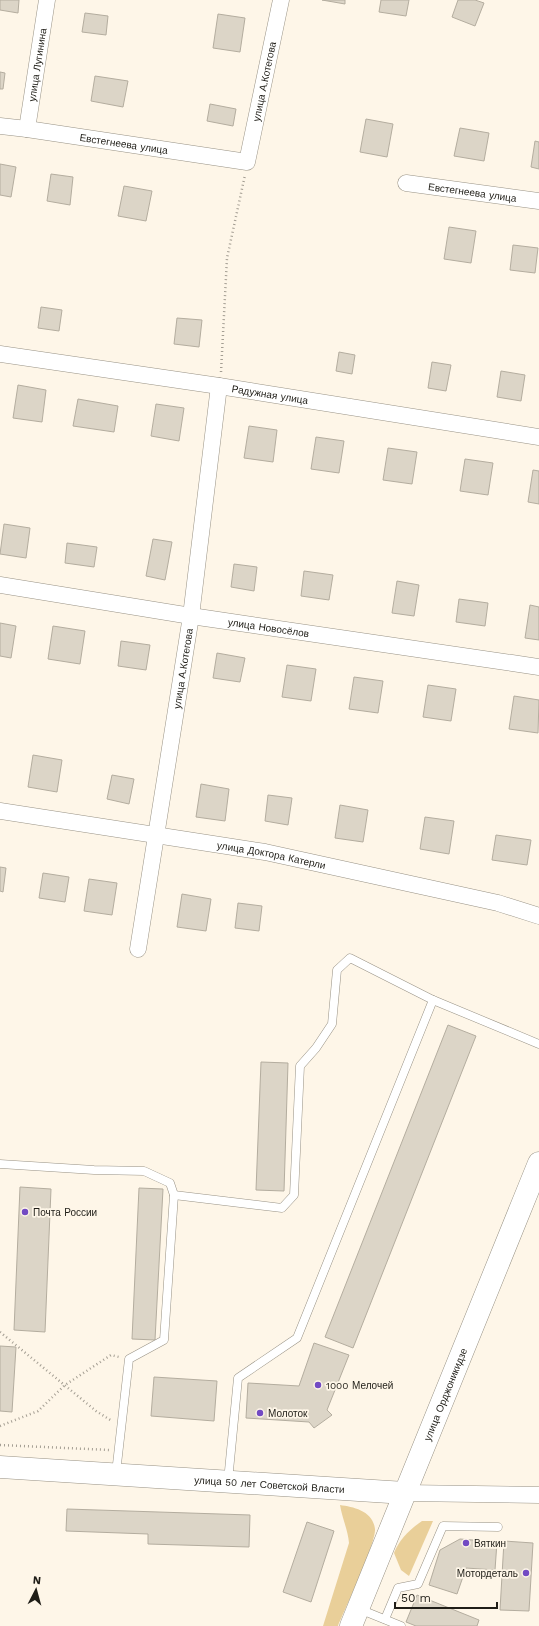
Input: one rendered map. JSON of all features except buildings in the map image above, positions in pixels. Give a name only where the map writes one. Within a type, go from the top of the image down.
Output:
[{"type":"main road","name":"улица Орджоникидзе","points":[[355,1617],[539,1163]]},
{"type":"main road","name":"улица 50 лет Советской Власти","points":[[0,1467],[405,1493]]},
{"type":"street","name":"улица Лугинина","points":[[27,129],[47,0]]},
{"type":"street","name":"улица А.Котегова","points":[[247,162],[281,0]]},
{"type":"street","name":"Евстегнеева улица","points":[[0,126],[247,162]]},
{"type":"street","name":"Евстегнеева улица","points":[[406,183],[539,201]]},
{"type":"street","name":"Радужная улица","points":[[0,354],[219,386],[539,437]]},
{"type":"street","name":"улица А.Котегова","points":[[138,949],[190,616],[219,386]]},
{"type":"street","name":"улица Новосёлов","points":[[0,585],[190,616],[538,667]]},
{"type":"street","name":"улица Доктора Катерли","points":[[0,811],[272,854],[490,901],[539,916]]},
{"type":"street","name":"улица 50 лет Советской Власти","points":[[405,1493],[539,1495]]},
{"type":"lane","points":[[174,1195],[282,1208],[294,1195],[300,1066],[316,1048],[332,1024],[337,970],[350,958],[433,1000],[539,1044]]},
{"type":"lane","points":[[228,1482],[238,1378],[297,1338],[433,1000]]},
{"type":"lane","points":[[0,1164],[94,1170],[144,1171],[170,1183],[174,1195],[164,1340],[129,1359],[116,1475]]},
{"type":"lane","points":[[385,1620],[398,1588],[418,1584],[443,1526],[498,1527]]},
{"type":"lane","points":[[355,1617],[385,1620],[401,1626]]},
{"type":"path","points":[[219,386],[227,258],[247,162]]},
{"type":"path","points":[[0,1332],[96,1411],[121,1426]]},
{"type":"path","points":[[0,1426],[38,1412],[65,1385],[111,1355],[129,1359]]},
{"type":"path","points":[[0,1445],[118,1450]]},
{"type":"shaded area","points":[[340,1505],[357,1509],[367,1514],[371,1518],[375,1529],[371,1548],[338,1626],[323,1626],[349,1543]]},
{"type":"shaded area","points":[[422,1521],[433,1521],[409,1576],[401,1570],[394,1553],[405,1535]]},
{"type":"place","name":"Почта России","points":[[25,1212]]},
{"type":"place","name":"1000 Мелочей","points":[[318,1385]]},
{"type":"place","name":"Молоток","points":[[260,1413]]},
{"type":"place","name":"Вяткин","points":[[466,1543]]},
{"type":"place","name":"Мотордеталь","points":[[526,1573]]}]
